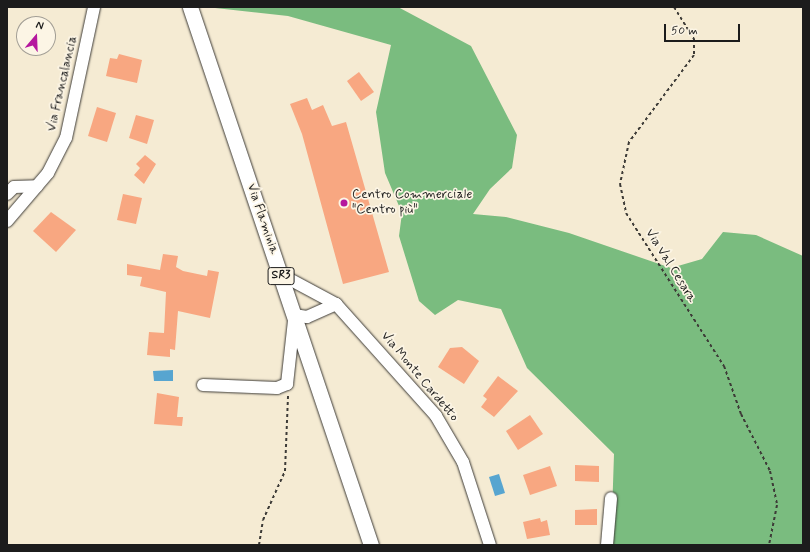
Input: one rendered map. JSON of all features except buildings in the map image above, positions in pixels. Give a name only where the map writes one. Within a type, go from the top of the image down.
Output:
[{"type":"main road","name":"Via Flaminia","points":[[190,7],[371,545]]},
{"type":"street","name":"Via Francalancia","points":[[7,221],[38,186],[69,129],[94,7]]},
{"type":"street","points":[[7,194],[14,187],[38,186]]},
{"type":"street","name":"Via Monte Cardetto","points":[[280,274],[336,304],[416,391],[449,434],[468,473],[490,545]]},
{"type":"street","points":[[286,293],[301,284]]},
{"type":"street","points":[[203,385],[277,388],[288,381],[294,317],[307,317],[336,304]]},
{"type":"street","points":[[607,545],[611,498]]},
{"type":"path","name":"Via Val Cesara","points":[[674,7],[693,35],[694,55],[629,142],[620,184],[626,213],[724,366],[741,414],[770,471],[777,505],[769,545]]},
{"type":"path","points":[[259,545],[263,520],[284,471],[288,381]]},
{"type":"green space","points":[[206,7],[398,7],[471,46],[517,135],[512,168],[490,189],[473,214],[506,217],[569,233],[671,268],[702,259],[723,232],[756,235],[803,256],[803,545],[611,545],[614,454],[527,368],[501,309],[458,300],[435,315],[419,301],[399,236],[402,213],[385,173],[376,112],[391,45],[288,16]]},
{"type":"water","points":[[173,370],[173,381],[154,381],[153,371]]},
{"type":"water","points":[[499,474],[505,493],[495,496],[489,477]]},
{"type":"place","name":"Centro Commerciale \"Centro più\"","points":[[344,203]]}]
